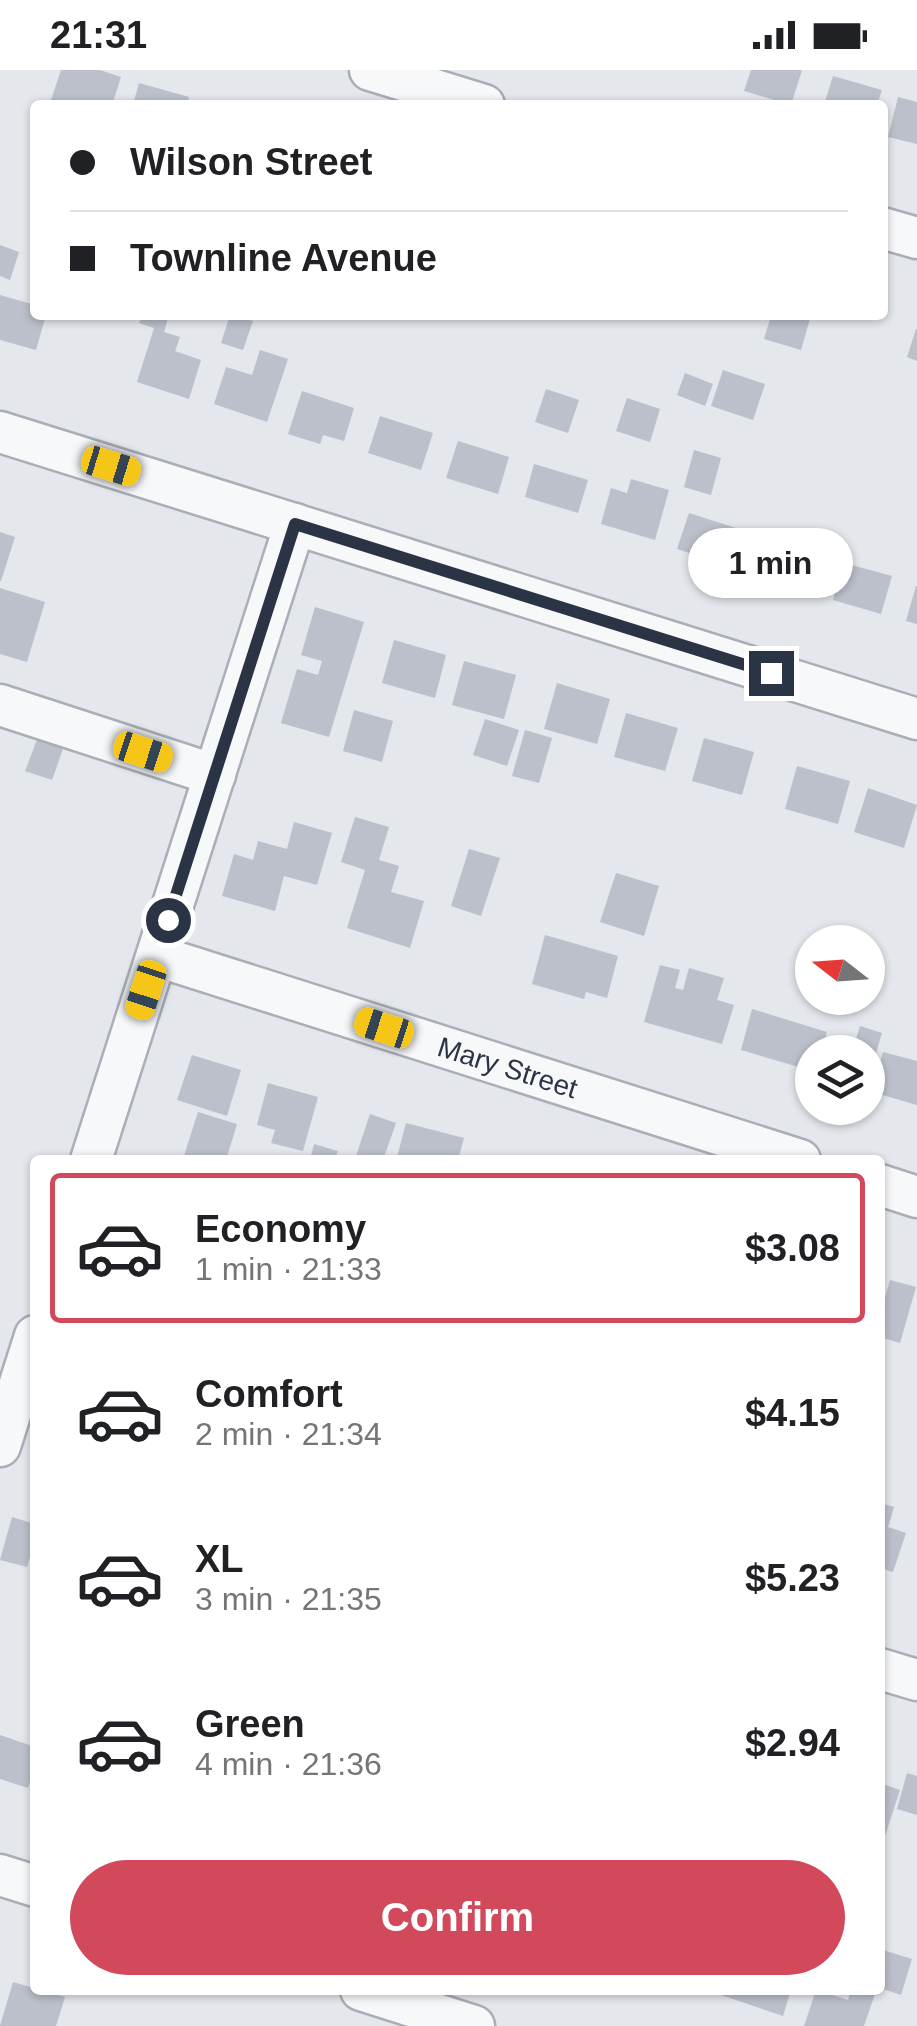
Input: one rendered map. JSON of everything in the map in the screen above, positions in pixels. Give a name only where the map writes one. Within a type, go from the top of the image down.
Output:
[{"type":"street","points":[[370,70],[468,100]]},
{"type":"street","points":[[888,230],[917,238]]},
{"type":"street","points":[[0,432],[917,719]]},
{"type":"street","points":[[94,1155],[295,524]]},
{"type":"street","points":[[0,705],[215,775]]},
{"type":"street","name":"Mary Street","points":[[157,956],[784,1155]]},
{"type":"street","points":[[885,1187],[917,1197]]},
{"type":"street","points":[[0,1446],[25,1402],[30,1369]]},
{"type":"street","points":[[885,1670],[917,1680]]},
{"type":"street","points":[[0,1875],[30,1884]]},
{"type":"street","points":[[377,1995],[474,2026]]},
{"type":"building","points":[[61,70],[100,70],[121,77],[114,100],[51,100]]},
{"type":"building","points":[[751,70],[802,70],[793,100],[774,100],[744,91]]},
{"type":"building","points":[[833,76],[882,90],[879,100],[826,100]]},
{"type":"building","points":[[139,83],[189,97],[188,100],[134,100]]},
{"type":"building","points":[[898,97],[917,102],[917,144],[888,137]]},
{"type":"building","points":[[0,245],[19,252],[10,280],[0,276]]},
{"type":"building","points":[[0,295],[30,304],[30,320],[45,320],[36,350],[0,340]]},
{"type":"building","points":[[168,320],[164,332],[180,337],[175,351],[201,360],[189,399],[137,382],[154,328],[139,323]]},
{"type":"building","points":[[228,320],[253,321],[243,350],[221,343]]},
{"type":"building","points":[[770,320],[810,320],[801,350],[764,339]]},
{"type":"building","points":[[917,329],[917,361],[907,357]]},
{"type":"building","points":[[260,350],[288,359],[267,422],[214,404],[226,367],[252,375]]},
{"type":"building","points":[[723,370],[765,384],[753,420],[711,406]]},
{"type":"building","points":[[685,373],[713,384],[705,406],[677,395]]},
{"type":"building","points":[[546,389],[579,400],[568,433],[535,422]]},
{"type":"building","points":[[302,391],[354,408],[344,441],[323,435],[320,444],[288,434]]},
{"type":"building","points":[[627,398],[660,409],[650,442],[616,431]]},
{"type":"building","points":[[380,416],[433,433],[421,470],[368,453]]},
{"type":"building","points":[[458,441],[509,457],[498,494],[446,478]]},
{"type":"building","points":[[694,450],[721,458],[711,495],[684,487]]},
{"type":"building","points":[[534,464],[588,480],[578,513],[525,497]]},
{"type":"building","points":[[631,479],[669,490],[655,540],[601,524],[611,488],[627,493]]},
{"type":"building","points":[[689,513],[742,530],[730,566],[677,549]]},
{"type":"building","points":[[0,532],[15,537],[1,581],[0,581]]},
{"type":"building","points":[[770,538],[819,553],[807,593],[758,578]]},
{"type":"building","points":[[844,563],[892,576],[881,614],[833,600]]},
{"type":"building","points":[[917,586],[917,624],[906,621]]},
{"type":"building","points":[[0,588],[45,602],[27,662],[0,654]]},
{"type":"building","points":[[315,607],[364,622],[329,737],[281,723],[297,669],[318,675],[322,661],[301,655]]},
{"type":"building","points":[[394,640],[446,655],[435,698],[382,683]]},
{"type":"building","points":[[464,661],[516,675],[504,719],[452,705]]},
{"type":"building","points":[[557,683],[610,699],[597,744],[544,729]]},
{"type":"building","points":[[354,710],[393,721],[382,762],[343,751]]},
{"type":"building","points":[[626,713],[678,728],[665,771],[614,757]]},
{"type":"building","points":[[485,719],[519,730],[507,766],[473,755]]},
{"type":"building","points":[[525,730],[552,738],[539,783],[512,776]]},
{"type":"building","points":[[38,737],[64,746],[52,780],[25,771]]},
{"type":"building","points":[[704,738],[754,752],[742,795],[692,781]]},
{"type":"building","points":[[797,766],[850,781],[838,824],[785,809]]},
{"type":"building","points":[[868,788],[917,805],[904,848],[854,832]]},
{"type":"building","points":[[355,817],[389,827],[379,860],[399,866],[391,892],[424,901],[410,948],[347,928],[365,870],[341,862]]},
{"type":"building","points":[[294,822],[332,833],[317,885],[284,876],[275,911],[222,896],[234,854],[253,860],[258,841],[287,849]]},
{"type":"building","points":[[469,849],[500,858],[481,916],[451,906]]},
{"type":"building","points":[[616,873],[659,886],[644,936],[600,922]]},
{"type":"building","points":[[545,935],[618,956],[607,998],[586,992],[584,999],[532,984]]},
{"type":"building","points":[[660,965],[680,970],[675,988],[683,990],[689,968],[724,978],[717,1000],[734,1005],[722,1044],[644,1022]]},
{"type":"building","points":[[752,1009],[827,1032],[795,1035],[795,1066],[741,1050]]},
{"type":"building","points":[[860,1026],[882,1033],[881,1035],[857,1035]]},
{"type":"building","points":[[885,1053],[917,1061],[917,1105],[885,1096]]},
{"type":"building","points":[[192,1055],[241,1070],[227,1116],[177,1100]]},
{"type":"building","points":[[268,1083],[318,1097],[303,1151],[271,1143],[275,1130],[257,1125]]},
{"type":"building","points":[[198,1112],[237,1124],[228,1155],[184,1155]]},
{"type":"building","points":[[370,1114],[396,1123],[385,1155],[356,1155]]},
{"type":"building","points":[[406,1123],[464,1138],[459,1155],[398,1155]]},
{"type":"building","points":[[314,1144],[338,1151],[337,1155],[311,1155]]},
{"type":"building","points":[[890,1280],[916,1287],[900,1343],[885,1338],[885,1298]]},
{"type":"building","points":[[885,1504],[894,1507],[888,1527],[906,1533],[893,1572],[885,1570]]},
{"type":"building","points":[[12,1517],[30,1522],[27,1567],[0,1560]]},
{"type":"building","points":[[0,1735],[30,1745],[28,1788],[0,1779]]},
{"type":"building","points":[[907,1773],[917,1776],[917,1815],[897,1809]]},
{"type":"building","points":[[885,1785],[900,1790],[885,1836]]},
{"type":"building","points":[[885,1951],[912,1959],[901,1995],[885,1990]]},
{"type":"building","points":[[13,1982],[30,1987],[30,1995],[65,1997],[56,2026],[0,2026]]},
{"type":"building","points":[[721,1995],[789,1995],[783,2016]]},
{"type":"building","points":[[814,1995],[848,2000],[850,1995],[875,1995],[864,2026],[804,2026]]},
{"type":"route","points":[[168,920],[295,524],[771,673]]}]
